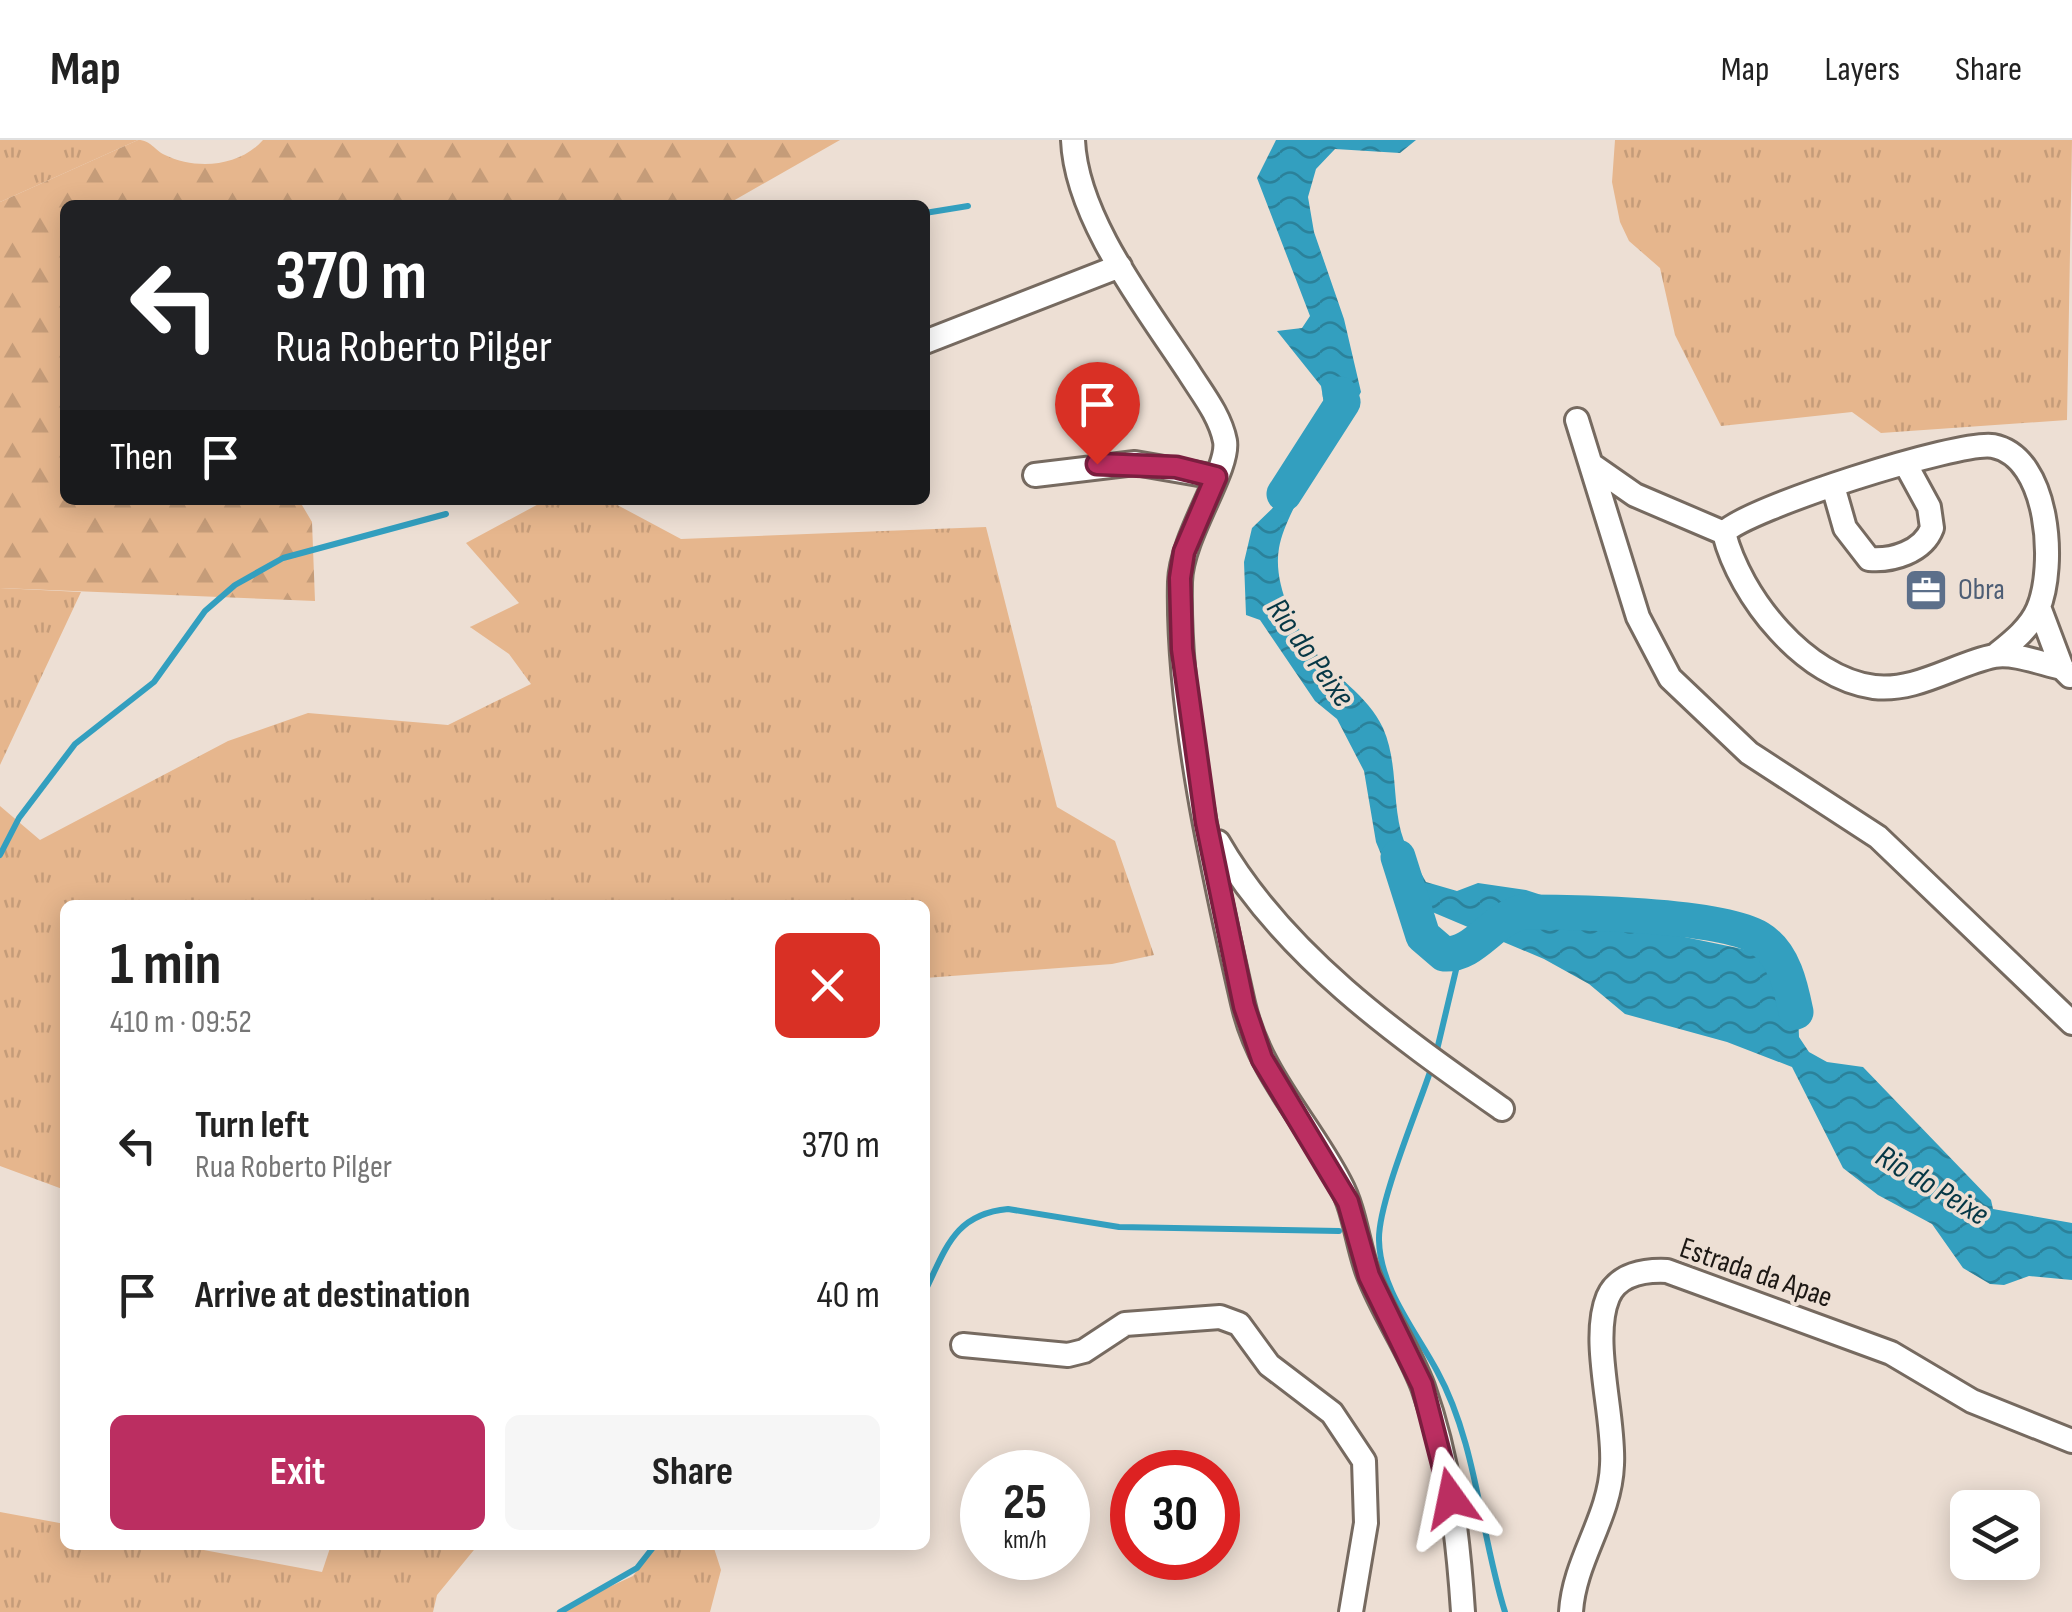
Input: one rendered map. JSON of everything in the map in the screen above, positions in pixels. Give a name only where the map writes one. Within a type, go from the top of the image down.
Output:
[{"type":"street","points":[[1074,140],[1074,162],[1084,191],[1120,266],[1218,422],[1225,442],[1216,477],[1192,528],[1180,578],[1182,649],[1206,822],[1252,1036],[1275,1083],[1340,1183],[1369,1276],[1409,1355],[1433,1418],[1454,1513],[1463,1612]]},
{"type":"street","points":[[930,340],[1120,266]]},
{"type":"street","points":[[1577,420],[1638,617],[1670,678],[1748,753],[1878,837],[2072,1023]]},
{"type":"street","points":[[1724,533],[1732,525],[1905,463],[1954,450],[1993,446],[2008,452],[2025,468],[2038,492],[2046,531],[2039,608],[2067,673]]},
{"type":"street","points":[[1833,486],[1856,546],[1869,558],[1898,556],[1917,546],[1932,528],[1929,508],[1905,463]]},
{"type":"street","points":[[1036,474],[1134,464],[1216,477]]},
{"type":"street","points":[[1592,465],[1635,495],[1724,533],[1743,579],[1773,622],[1816,664],[1842,678],[1877,688],[1938,677],[1997,654],[2016,639],[2039,608]]},
{"type":"street","points":[[1997,654],[2067,673]]},
{"type":"street","points":[[1206,822],[1239,878],[1272,922],[1308,957],[1444,1068],[1502,1109]]},
{"type":"street","name":"Estrada da Apae","points":[[1571,1612],[1579,1568],[1602,1517],[1612,1466],[1604,1314],[1612,1290],[1638,1273],[1667,1270],[1859,1341],[1891,1354],[1972,1401],[2072,1441]]},
{"type":"street","points":[[963,1345],[1068,1355],[1126,1324],[1220,1317],[1240,1324],[1269,1365],[1332,1413],[1364,1462],[1368,1497],[1351,1612]]},
{"type":"green space","points":[[0,140],[138,140],[0,202]]},
{"type":"green space","points":[[138,140],[177,160],[203,164],[230,161],[263,140],[840,140],[735,200],[60,200],[60,505],[302,505],[312,522],[315,601],[0,588],[0,202]]},
{"type":"green space","points":[[1615,140],[2072,140],[2067,420],[1881,433],[1852,412],[1721,426],[1675,335],[1660,268],[1629,241],[1620,222],[1612,182]]},
{"type":"green space","points":[[537,505],[617,505],[681,539],[986,527],[1057,807],[1115,841],[1154,955],[1112,964],[930,978],[930,900],[60,900],[60,1188],[0,1166],[0,806],[40,840],[228,741],[308,713],[448,725],[531,684],[509,654],[470,627],[519,603],[466,543]]},
{"type":"green space","points":[[0,588],[81,592],[0,765]]},
{"type":"green space","points":[[0,1512],[60,1523],[60,1550],[204,1550],[322,1572],[329,1550],[474,1550],[437,1595],[433,1612],[0,1612]]},
{"type":"green space","points":[[651,1550],[715,1550],[721,1570],[710,1612],[555,1612],[633,1576]]},
{"type":"water","points":[[1276,140],[1416,140],[1400,153],[1335,149],[1316,169],[1308,197],[1314,232],[1344,319],[1361,392],[1292,512],[1278,561],[1286,601],[1305,638],[1369,706],[1383,728],[1391,756],[1400,828],[1426,882],[1457,891],[1478,883],[1526,890],[1646,929],[1757,952],[1788,971],[1797,989],[1799,1037],[1809,1052],[1827,1062],[1863,1067],[1991,1200],[1993,1209],[2072,1223],[2072,1280],[2029,1276],[2004,1285],[1990,1284],[1963,1268],[1932,1224],[1878,1195],[1843,1168],[1792,1067],[1727,1042],[1625,1014],[1589,984],[1544,959],[1399,898],[1376,842],[1364,771],[1337,719],[1315,701],[1260,620],[1246,615],[1244,562],[1252,528],[1279,502],[1288,471],[1314,452],[1323,438],[1326,414],[1321,386],[1277,331],[1302,328],[1310,316],[1257,178]]},
{"type":"waterway","points":[[930,212],[968,206]]},
{"type":"waterway","name":"Rio do Peixe","points":[[1284,494],[1343,402],[1340,394]]},
{"type":"waterway","points":[[0,855],[19,818],[75,744],[154,682],[205,611],[235,585],[283,558],[446,514]]},
{"type":"waterway","name":"Rio do Peixe","points":[[1398,857],[1423,936],[1444,954],[1474,944],[1501,922],[1522,912],[1644,916],[1712,924],[1739,930],[1768,944],[1785,971],[1796,1012]]},
{"type":"waterway","points":[[1436,1054],[1460,953]]},
{"type":"waterway","points":[[1432,1066],[1385,1203],[1380,1223],[1381,1258],[1392,1292],[1437,1371],[1461,1428],[1505,1612]]},
{"type":"waterway","points":[[930,1281],[946,1248],[964,1226],[990,1212],[1008,1209],[1119,1227],[1339,1231]]},
{"type":"waterway","points":[[560,1612],[637,1568],[651,1550]]},
{"type":"place","name":"Obra","points":[[1926,590]]},
{"type":"route","points":[[1097,464],[1176,467],[1216,477],[1184,552],[1180,578],[1182,649],[1206,822],[1244,1006],[1262,1059],[1329,1164],[1348,1202],[1369,1276],[1422,1385],[1451,1498]]}]
